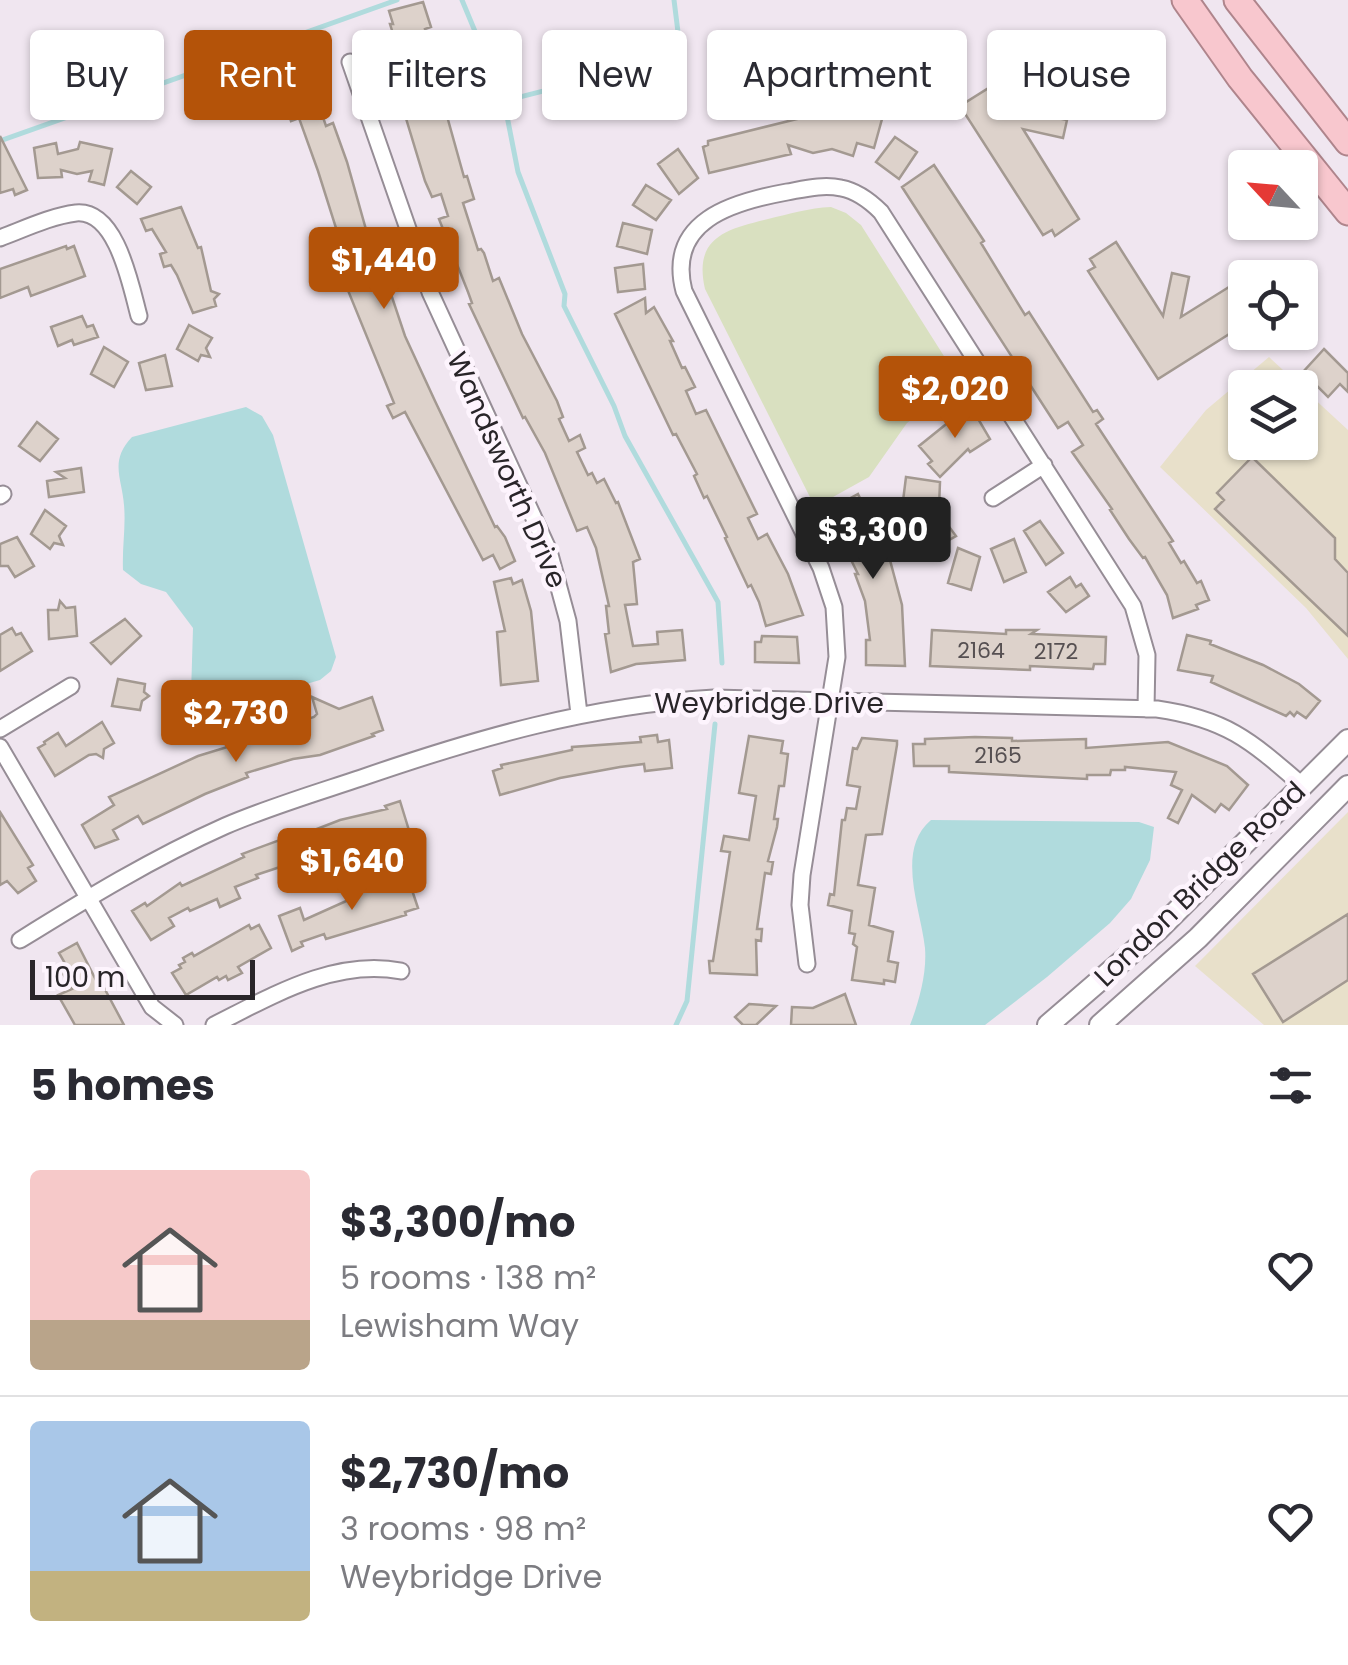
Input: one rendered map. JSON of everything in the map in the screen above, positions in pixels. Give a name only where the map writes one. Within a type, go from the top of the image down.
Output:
[{"type":"highway","points":[[1185,0],[1240,78],[1348,212]]},
{"type":"highway","points":[[1237,0],[1348,142]]},
{"type":"main road","name":"London Bridge Road","points":[[1048,1025],[1157,930],[1348,740]]},
{"type":"main road","name":"London Bridge Road","points":[[1100,1025],[1198,938],[1348,786]]},
{"type":"street","name":"Wandsworth Drive","points":[[350,62],[430,292],[549,551],[568,621],[580,714]]},
{"type":"street","points":[[807,964],[801,920],[802,875],[837,632],[828,587],[684,290],[680,262],[688,238],[699,224],[752,200],[823,186],[839,187],[869,200],[881,212],[1132,606],[1147,655],[1146,708]]},
{"type":"street","points":[[0,238],[76,213],[96,219],[117,246],[139,316]]},
{"type":"street","points":[[993,498],[1044,465]]},
{"type":"street","points":[[0,729],[71,686]]},
{"type":"street","name":"Weybridge Drive","points":[[20,940],[156,861],[244,819],[455,746],[580,714],[662,701],[830,700],[1180,712],[1232,729],[1303,786]]},
{"type":"street","points":[[0,747],[152,1007],[175,1025]]},
{"type":"street","points":[[214,1025],[280,992],[346,969],[366,966],[401,971]]},
{"type":"shaded area","points":[[1269,357],[1283,370],[1254,370]]},
{"type":"shaded area","points":[[1228,391],[1228,460],[1318,460],[1318,402],[1348,430],[1348,659],[1306,608],[1160,467],[1206,410]]},
{"type":"shaded area","points":[[1348,812],[1348,1025],[1264,1025],[1195,966]]},
{"type":"green space","points":[[831,207],[861,225],[961,383],[907,423],[869,477],[815,507],[705,289],[703,271],[709,247],[727,232],[791,213]]},
{"type":"water","points":[[246,407],[262,416],[273,435],[336,657],[331,671],[320,680],[217,710],[191,694],[193,628],[166,592],[141,584],[123,570],[124,513],[119,462],[132,437]]},
{"type":"water","points":[[931,820],[1139,822],[1154,827],[1150,860],[1131,899],[1110,923],[1047,977],[985,1025],[910,1025],[922,987],[925,958],[912,863],[920,833]]},
{"type":"building","points":[[423,2],[431,27],[392,30],[389,11]]},
{"type":"building","points":[[987,89],[987,120],[1067,120],[1063,138],[1023,129],[1079,219],[1055,236],[1052,230],[1043,235],[967,117],[967,102]]},
{"type":"building","points":[[300,120],[324,120],[326,126],[333,123],[376,265],[371,266],[380,291],[389,288],[405,336],[435,401],[515,561],[500,569],[493,555],[483,560],[405,412],[393,418],[387,406],[394,403],[347,288],[354,285]]},
{"type":"building","points":[[407,120],[448,120],[474,199],[463,203],[478,250],[484,253],[493,281],[499,278],[522,334],[557,401],[563,417],[559,419],[569,441],[580,435],[585,448],[577,452],[588,475],[592,473],[597,483],[604,479],[618,502],[640,559],[633,562],[637,604],[625,605],[633,646],[658,644],[657,632],[682,630],[685,660],[636,664],[611,672],[605,634],[609,633],[609,606],[596,548],[587,527],[577,531],[545,453],[523,418],[469,304],[472,303],[439,219],[448,216],[441,194],[432,197]]},
{"type":"building","points":[[793,120],[882,120],[874,148],[857,143],[853,156],[832,149],[813,153],[788,145],[791,154],[709,173],[703,147],[708,141]]},
{"type":"building","points":[[0,136],[27,190],[15,195],[13,189],[0,193]]},
{"type":"building","points":[[895,137],[917,152],[899,179],[876,162]]},
{"type":"building","points":[[80,142],[112,149],[104,185],[89,181],[92,171],[77,174],[61,170],[62,177],[38,178],[34,148],[56,143],[58,154],[78,149]]},
{"type":"building","points":[[678,149],[698,178],[679,194],[658,164]]},
{"type":"building","points":[[934,165],[984,241],[981,243],[1025,315],[1029,312],[1093,412],[1097,410],[1103,419],[1096,424],[1173,541],[1169,543],[1181,563],[1184,561],[1197,583],[1201,581],[1209,600],[1196,605],[1198,609],[1173,618],[1167,595],[1145,557],[1072,452],[1083,445],[1068,422],[1058,428],[902,187]]},
{"type":"building","points":[[131,171],[151,187],[137,204],[117,187]]},
{"type":"building","points":[[646,185],[671,200],[656,220],[633,205]]},
{"type":"building","points":[[181,207],[198,248],[201,247],[211,291],[219,294],[214,299],[216,306],[193,313],[171,265],[164,267],[160,254],[166,252],[152,229],[146,231],[141,219]]},
{"type":"building","points":[[623,223],[652,230],[647,254],[617,246]]},
{"type":"building","points":[[1116,242],[1163,316],[1172,273],[1189,277],[1181,317],[1228,288],[1228,335],[1158,379],[1088,271],[1095,267],[1090,259]]},
{"type":"building","points":[[74,246],[85,276],[31,296],[28,287],[0,298],[0,269]]},
{"type":"building","points":[[643,264],[645,289],[618,292],[615,268]]},
{"type":"building","points":[[645,298],[646,313],[654,307],[695,387],[686,391],[696,414],[706,410],[757,514],[748,518],[758,539],[767,534],[803,615],[766,626],[751,585],[748,587],[694,476],[697,474],[676,434],[673,435],[615,314]]},
{"type":"building","points":[[82,316],[87,327],[93,325],[98,337],[58,346],[51,327]]},
{"type":"building","points":[[189,325],[212,338],[206,348],[210,357],[201,355],[198,361],[177,349]]},
{"type":"building","points":[[104,347],[128,362],[114,387],[91,374]]},
{"type":"building","points":[[1324,349],[1348,373],[1348,392],[1340,384],[1328,397],[1318,387],[1318,370],[1305,370]]},
{"type":"building","points":[[165,355],[172,386],[146,390],[139,363]]},
{"type":"building","points":[[970,405],[990,439],[970,452],[968,449],[940,477],[919,446]]},
{"type":"building","points":[[37,422],[58,439],[40,461],[19,446]]},
{"type":"building","points":[[1249,460],[1255,460],[1335,538],[1335,559],[1348,573],[1348,636],[1215,509],[1224,500],[1217,493]]},
{"type":"building","points":[[81,468],[84,492],[49,497],[47,481],[65,478],[56,472]]},
{"type":"building","points":[[906,477],[940,482],[939,507],[903,501]]},
{"type":"building","points":[[858,494],[876,531],[881,529],[890,548],[887,549],[902,605],[905,666],[866,665],[866,640],[870,640],[865,601],[858,574],[827,511]]},
{"type":"building","points":[[45,510],[66,526],[59,536],[63,545],[54,543],[50,549],[31,534]]},
{"type":"building","points":[[941,516],[956,536],[924,554],[911,533]]},
{"type":"building","points":[[1040,521],[1063,553],[1046,565],[1024,531]]},
{"type":"building","points":[[17,537],[34,566],[15,577],[8,566],[0,566],[0,544]]},
{"type":"building","points":[[1014,539],[1026,572],[1004,582],[991,549]]},
{"type":"building","points":[[958,548],[980,557],[971,590],[948,583]]},
{"type":"building","points":[[1070,577],[1089,596],[1066,612],[1048,592]]},
{"type":"building","points":[[511,578],[513,584],[522,580],[531,611],[538,681],[501,685],[497,632],[505,631],[494,582]]},
{"type":"building","points":[[60,601],[66,608],[75,607],[77,636],[49,639],[48,610],[58,610]]},
{"type":"building","points":[[125,619],[141,636],[111,664],[91,643]]},
{"type":"building","points":[[12,628],[16,635],[21,633],[32,651],[0,671],[0,635]]},
{"type":"building","points":[[932,630],[1006,634],[1006,630],[1037,630],[1031,634],[1106,637],[1105,664],[1094,664],[1093,669],[1030,666],[1030,670],[930,666]]},
{"type":"building","points":[[1187,635],[1211,641],[1210,644],[1263,665],[1299,684],[1320,701],[1306,718],[1297,712],[1286,716],[1211,682],[1213,676],[1178,670]]},
{"type":"building","points":[[762,636],[797,637],[799,663],[755,662],[755,642],[761,642]]},
{"type":"building","points":[[118,679],[145,684],[144,692],[149,696],[142,701],[140,710],[112,706]]},
{"type":"building","points":[[312,697],[339,709],[372,697],[383,730],[320,755],[246,773],[248,777],[143,824],[138,816],[113,830],[118,839],[95,848],[82,825],[114,805],[109,797],[198,756],[314,717],[317,714]]},
{"type":"building","points":[[102,722],[114,743],[104,749],[103,758],[89,755],[55,776],[38,748],[58,733],[66,746]]},
{"type":"building","points":[[657,735],[658,742],[669,740],[672,768],[645,771],[644,764],[620,767],[500,795],[493,771],[501,765],[572,747],[641,742],[640,737]]},
{"type":"building","points":[[749,736],[783,741],[781,753],[788,754],[768,861],[773,862],[771,874],[765,873],[757,929],[762,929],[761,941],[756,940],[757,975],[710,973],[730,852],[721,851],[724,836],[749,840],[756,796],[739,793]]},
{"type":"building","points":[[975,737],[1012,741],[1086,739],[1086,748],[1168,742],[1227,766],[1248,785],[1229,810],[1221,804],[1215,812],[1192,795],[1178,823],[1168,818],[1182,790],[1171,785],[1176,772],[1125,767],[1111,770],[1110,775],[1087,775],[1087,779],[949,772],[949,766],[914,766],[913,744],[925,744],[925,739]]},
{"type":"building","points":[[862,738],[897,741],[882,834],[866,835],[858,885],[875,888],[869,925],[893,932],[888,961],[898,963],[895,982],[884,980],[884,984],[852,980],[857,947],[853,944],[855,934],[849,933],[852,911],[828,905],[830,894],[834,895],[842,820],[847,808],[856,809],[860,787],[847,785],[853,748],[857,749]]},
{"type":"building","points":[[400,801],[411,837],[357,855],[351,847],[329,854],[328,851],[256,875],[258,878],[235,887],[240,898],[220,907],[217,899],[190,911],[188,908],[169,918],[174,926],[151,940],[132,911],[145,903],[147,906],[180,883],[182,886],[244,857],[242,854],[340,820],[387,809],[385,806]]},
{"type":"building","points":[[0,812],[33,865],[28,868],[36,881],[18,893],[7,881],[0,885]]},
{"type":"building","points":[[408,878],[418,908],[326,939],[324,934],[301,942],[303,946],[292,951],[279,916],[300,908],[304,920],[353,898],[351,892]]},
{"type":"building","points":[[1348,914],[1348,980],[1283,1022],[1253,974]]},
{"type":"building","points":[[249,925],[251,929],[259,925],[271,948],[238,967],[242,973],[228,980],[226,976],[219,980],[217,977],[186,995],[172,973],[181,968],[183,958],[192,953],[194,956]]},
{"type":"building","points":[[77,943],[124,1025],[75,1025],[58,995],[72,989],[60,969],[66,965],[59,953]]},
{"type":"building","points":[[845,994],[856,1025],[791,1025],[792,1007],[813,1008]]},
{"type":"building","points":[[749,1004],[776,1006],[756,1025],[743,1025],[735,1017]]},
{"type":"waterway","points":[[0,141],[397,0]]},
{"type":"waterway","points":[[462,0],[504,101],[518,172],[565,294],[564,306],[625,436],[718,602],[722,663]]},
{"type":"waterway","points":[[522,96],[681,56],[674,0]]},
{"type":"waterway","points":[[676,1025],[687,1001],[715,724]]}]
